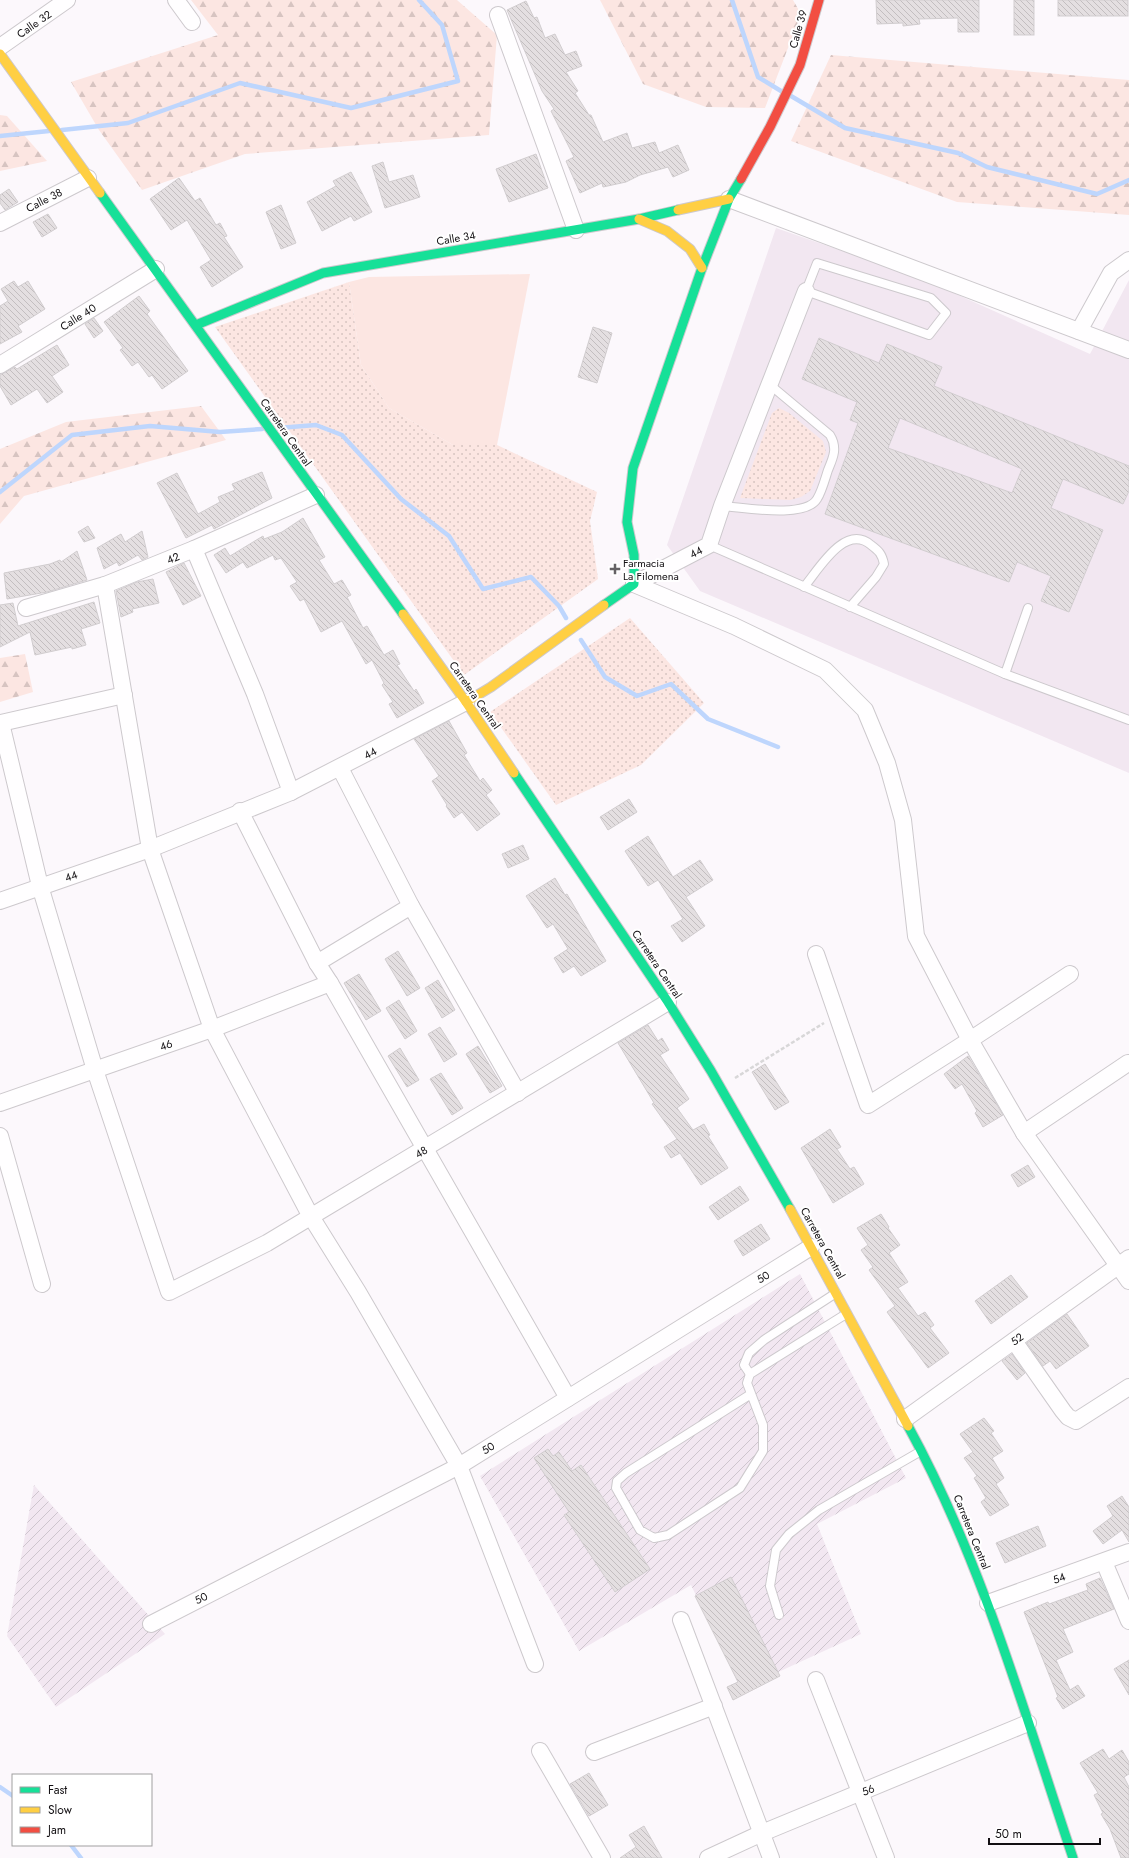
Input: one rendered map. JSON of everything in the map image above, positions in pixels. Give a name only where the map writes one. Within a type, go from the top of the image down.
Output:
[{"type":"main road","name":"Calle 39","points":[[634,584],[634,555],[628,522],[633,468],[702,268],[729,200],[770,128],[800,65],[819,0]]},
{"type":"main road","name":"Carretera Central","points":[[0,54],[466,702],[668,1002],[721,1086],[811,1247],[935,1475],[988,1603],[1073,1858]]},
{"type":"main road","name":"Calle 34","points":[[196,325],[323,273],[639,219],[729,200]]},
{"type":"main road","points":[[639,219],[667,231],[690,249],[702,268]]},
{"type":"main road","name":"44","points":[[466,702],[491,687],[634,584]]},
{"type":"street","name":"Calle 32","points":[[0,47],[67,0]]},
{"type":"street","points":[[176,0],[192,22]]},
{"type":"street","points":[[498,15],[576,230]]},
{"type":"street","name":"Calle 38","points":[[0,223],[88,178]]},
{"type":"street","points":[[729,200],[1129,350]]},
{"type":"street","points":[[1080,331],[1111,273],[1129,260]]},
{"type":"street","name":"Calle 40","points":[[0,365],[156,269]]},
{"type":"street","points":[[710,545],[722,506],[768,383],[806,291]]},
{"type":"street","name":"42","points":[[26,608],[105,585],[194,549],[316,495]]},
{"type":"street","name":"44","points":[[634,584],[710,545]]},
{"type":"street","points":[[194,549],[255,694],[291,792]]},
{"type":"street","points":[[634,584],[734,626],[825,670],[865,710],[887,763],[903,820],[916,936],[970,1040],[1024,1132],[1124,1262],[1129,1281]]},
{"type":"street","points":[[105,585],[150,849],[212,1029],[310,1215],[358,1292],[459,1466],[535,1664]]},
{"type":"street","points":[[96,1070],[40,886],[1,722],[124,695]]},
{"type":"street","name":"44","points":[[0,901],[150,849],[291,792],[466,702]]},
{"type":"street","points":[[340,768],[411,906],[518,1093]]},
{"type":"street","points":[[240,812],[317,963],[330,983],[568,1398]]},
{"type":"street","points":[[317,963],[411,906]]},
{"type":"street","points":[[816,954],[868,1104],[970,1040],[1070,974]]},
{"type":"street","name":"46","points":[[0,1103],[212,1029],[330,983]]},
{"type":"street","name":"48","points":[[96,1070],[169,1292],[266,1243],[310,1215],[424,1149],[668,1002]]},
{"type":"street","points":[[1024,1132],[1128,1063]]},
{"type":"street","points":[[0,1136],[42,1284]]},
{"type":"street","name":"50","points":[[151,1624],[459,1466],[811,1247]]},
{"type":"street","name":"52","points":[[905,1419],[1124,1262]]},
{"type":"street","points":[[1014,1341],[1063,1411],[1068,1417],[1076,1421],[1129,1387]]},
{"type":"street","name":"54","points":[[988,1603],[1129,1552]]},
{"type":"street","points":[[1104,1562],[1129,1621]]},
{"type":"street","points":[[681,1620],[771,1858]]},
{"type":"street","points":[[816,1680],[886,1858]]},
{"type":"street","points":[[594,1752],[714,1706]]},
{"type":"street","name":"56","points":[[708,1858],[762,1833],[1028,1723]]},
{"type":"street","points":[[540,1751],[602,1858]]},
{"type":"lane","points":[[818,263],[931,298],[946,313],[929,335],[806,291],[818,263]]},
{"type":"lane","points":[[722,506],[787,511],[804,508],[817,500],[835,453],[834,442],[830,435],[768,383]]},
{"type":"lane","points":[[804,587],[836,548],[846,540],[857,538],[868,542],[882,554],[884,564],[876,577],[850,607]]},
{"type":"lane","points":[[710,545],[1005,674],[1129,720]]},
{"type":"lane","points":[[1005,674],[1028,608]]},
{"type":"lane","points":[[750,1374],[744,1365],[749,1353],[764,1340],[836,1293]]},
{"type":"lane","points":[[751,1394],[626,1473],[617,1481],[616,1488],[640,1530],[654,1538],[668,1535],[740,1488],[763,1451],[763,1425],[747,1383],[750,1374],[847,1313]]},
{"type":"lane","points":[[779,1615],[770,1586],[776,1550],[788,1534],[819,1510],[922,1450]]},
{"type":"path","points":[[721,1086],[837,1014]]},
{"type":"shaded area","points":[[776,228],[920,278],[1090,354],[1129,280],[1129,773],[700,591],[667,545]]},
{"type":"shaded area","points":[[800,1274],[906,1478],[817,1524],[861,1634],[741,1689],[691,1585],[579,1651],[480,1476]]},
{"type":"shaded area","points":[[34,1485],[165,1634],[56,1707],[7,1636]]},
{"type":"green space","points":[[191,0],[457,0],[497,35],[489,135],[245,154],[142,190],[99,130],[71,82],[218,35]]},
{"type":"green space","points":[[600,0],[793,0],[801,14],[765,108],[706,107],[643,84]]},
{"type":"green space","points":[[831,55],[1129,80],[1129,215],[957,202],[791,141]]},
{"type":"green space","points":[[0,115],[7,116],[47,161],[0,171]]},
{"type":"green space","points":[[530,274],[497,445],[453,445],[389,408],[361,365],[349,282],[369,277]]},
{"type":"green space","points":[[349,282],[361,365],[389,408],[453,445],[497,445],[597,492],[590,521],[598,579],[464,675],[215,327]]},
{"type":"green space","points":[[201,406],[226,440],[24,496],[0,524],[0,449],[66,422]]},
{"type":"green space","points":[[779,408],[789,413],[823,441],[826,452],[810,491],[801,497],[790,500],[740,498],[772,413]]},
{"type":"green space","points":[[630,618],[704,703],[641,765],[556,805],[490,712]]},
{"type":"green space","points":[[25,654],[33,692],[0,702],[0,658]]},
{"type":"building","points":[[876,0],[979,0],[979,32],[958,32],[958,18],[919,19],[920,24],[903,26],[903,23],[877,24]]},
{"type":"building","points":[[1014,0],[1034,0],[1034,35],[1014,35]]},
{"type":"building","points":[[1058,0],[1128,0],[1128,16],[1058,16]]},
{"type":"building","points":[[526,1],[534,18],[537,17],[545,38],[555,34],[565,55],[576,51],[582,66],[566,72],[578,91],[575,93],[589,115],[591,115],[603,142],[627,133],[632,148],[655,142],[659,153],[678,145],[689,170],[673,177],[668,167],[640,175],[626,182],[603,187],[602,183],[580,193],[566,161],[574,157],[551,111],[554,109],[542,91],[507,10]]},
{"type":"building","points":[[536,154],[548,188],[509,202],[496,169]]},
{"type":"building","points":[[383,162],[389,182],[413,175],[420,197],[385,208],[372,166]]},
{"type":"building","points":[[351,172],[372,212],[354,221],[351,216],[322,231],[307,202],[336,186],[333,181]]},
{"type":"building","points":[[179,178],[195,201],[200,198],[216,225],[220,223],[227,236],[224,237],[243,267],[212,287],[200,267],[211,260],[187,220],[171,230],[150,199]]},
{"type":"building","points":[[9,189],[18,202],[5,210],[0,203],[0,195]]},
{"type":"building","points":[[281,205],[296,243],[281,249],[266,212]]},
{"type":"building","points":[[48,214],[57,228],[42,237],[33,222]]},
{"type":"building","points":[[14,281],[18,287],[28,281],[45,309],[18,326],[22,332],[0,344],[0,306],[8,301],[1,289]]},
{"type":"building","points":[[139,296],[150,311],[147,314],[188,371],[162,389],[152,375],[149,377],[138,362],[132,366],[120,350],[123,348],[104,322]]},
{"type":"building","points":[[94,318],[103,331],[94,338],[85,324]]},
{"type":"building","points":[[593,327],[612,333],[597,383],[578,377]]},
{"type":"building","points":[[819,338],[879,363],[887,344],[942,367],[934,386],[1129,466],[1129,491],[1123,504],[1063,479],[1051,508],[1103,530],[1069,612],[1041,601],[1051,576],[1017,562],[1009,582],[825,514],[858,423],[850,420],[857,402],[802,379]],"holes":[[[900,418],[1022,469],[1012,493],[888,448]]]},
{"type":"building","points":[[57,345],[69,365],[52,376],[63,392],[47,403],[37,389],[11,405],[0,386],[0,375],[15,367],[17,369]]},
{"type":"building","points":[[262,472],[272,498],[214,529],[212,525],[186,538],[157,483],[177,473],[198,514],[220,502],[218,497],[235,490],[232,484]]},
{"type":"building","points":[[303,518],[325,557],[319,560],[334,584],[342,580],[351,595],[347,597],[363,628],[367,626],[384,655],[393,650],[400,664],[397,665],[414,691],[416,689],[424,703],[397,718],[389,704],[393,702],[382,685],[384,683],[372,660],[366,664],[342,621],[321,632],[304,599],[300,601],[290,586],[297,582],[281,558],[275,560],[273,555],[247,568],[243,562],[226,573],[214,555],[225,548],[230,556],[263,536],[264,539],[282,532]]},
{"type":"building","points":[[88,526],[95,538],[84,542],[78,532]]},
{"type":"building","points":[[142,531],[148,557],[142,560],[138,555],[119,566],[117,562],[104,569],[97,548],[121,534],[125,542]]},
{"type":"building","points":[[77,551],[87,580],[47,592],[7,599],[4,573],[50,564],[60,560],[61,562]]},
{"type":"building","points":[[184,563],[201,596],[183,605],[166,572]]},
{"type":"building","points":[[153,579],[159,603],[132,609],[133,612],[121,617],[116,591],[137,582]]},
{"type":"building","points":[[94,602],[100,623],[81,629],[86,645],[72,649],[72,647],[35,655],[30,632],[0,647],[0,605],[13,603],[18,626]]},
{"type":"building","points":[[449,721],[467,753],[464,755],[480,781],[483,778],[492,790],[486,795],[500,814],[477,831],[462,812],[454,818],[432,781],[439,776],[414,739]]},
{"type":"building","points":[[629,799],[637,812],[608,830],[600,817]]},
{"type":"building","points":[[648,836],[673,877],[700,860],[713,880],[686,897],[705,926],[682,942],[671,926],[683,919],[658,880],[648,886],[625,851]]},
{"type":"building","points":[[523,845],[529,859],[508,868],[502,854]]},
{"type":"building","points":[[555,878],[565,895],[567,894],[606,961],[581,976],[574,966],[563,973],[554,958],[568,949],[553,924],[547,928],[526,896]]},
{"type":"building","points":[[398,951],[420,988],[407,996],[385,959]]},
{"type":"building","points":[[359,974],[381,1011],[366,1020],[344,983]]},
{"type":"building","points":[[438,980],[455,1010],[442,1018],[425,988]]},
{"type":"building","points":[[399,1000],[417,1031],[405,1039],[386,1008]]},
{"type":"building","points":[[648,1025],[658,1041],[662,1038],[669,1050],[660,1055],[689,1099],[677,1108],[693,1130],[704,1124],[710,1135],[708,1136],[728,1168],[701,1185],[680,1153],[671,1158],[664,1147],[677,1139],[652,1104],[654,1103],[618,1043]]},
{"type":"building","points":[[440,1027],[457,1054],[444,1062],[428,1034]]},
{"type":"building","points":[[478,1046],[502,1086],[490,1093],[466,1054]]},
{"type":"building","points":[[400,1048],[419,1080],[407,1087],[388,1056]]},
{"type":"building","points":[[968,1056],[1003,1115],[983,1127],[975,1113],[977,1111],[962,1084],[955,1089],[944,1074]]},
{"type":"building","points":[[765,1064],[789,1102],[775,1110],[752,1072]]},
{"type":"building","points":[[441,1073],[463,1108],[452,1115],[430,1079]]},
{"type":"building","points":[[830,1129],[841,1147],[837,1149],[850,1169],[854,1167],[864,1184],[833,1203],[801,1148]]},
{"type":"building","points":[[1028,1165],[1035,1177],[1018,1187],[1011,1175]]},
{"type":"building","points":[[740,1186],[749,1200],[718,1220],[709,1207]]},
{"type":"building","points":[[881,1214],[889,1227],[888,1228],[900,1245],[889,1253],[908,1282],[898,1288],[918,1316],[925,1312],[934,1325],[930,1328],[949,1353],[928,1368],[887,1312],[895,1306],[869,1270],[873,1267],[861,1250],[868,1245],[857,1228]]},
{"type":"building","points":[[761,1224],[770,1239],[743,1256],[734,1241]]},
{"type":"building","points":[[1011,1275],[1028,1297],[991,1324],[975,1301]]},
{"type":"building","points":[[1067,1314],[1089,1346],[1056,1369],[1050,1361],[1043,1366],[1027,1343]]},
{"type":"building","points":[[1012,1354],[1025,1373],[1017,1380],[1002,1361]]},
{"type":"building","points":[[984,1418],[994,1431],[991,1433],[1003,1451],[992,1458],[1004,1478],[996,1484],[1009,1505],[990,1516],[981,1502],[986,1498],[974,1478],[977,1476],[964,1458],[973,1452],[960,1434]]},
{"type":"building","points":[[548,1449],[553,1456],[559,1452],[572,1471],[581,1465],[650,1569],[615,1592],[564,1515],[569,1512],[534,1458]]},
{"type":"building","points":[[1122,1496],[1129,1507],[1129,1542],[1122,1530],[1103,1544],[1093,1531],[1113,1516],[1107,1506]]},
{"type":"building","points":[[1038,1526],[1046,1546],[1005,1563],[996,1543]]},
{"type":"building","points":[[731,1577],[780,1676],[733,1700],[727,1687],[738,1682],[695,1596]]},
{"type":"building","points":[[1100,1578],[1114,1609],[1063,1629],[1073,1652],[1056,1660],[1070,1690],[1078,1685],[1085,1696],[1063,1709],[1056,1698],[1058,1697],[1024,1612],[1048,1602],[1049,1604],[1088,1590],[1086,1584]]},
{"type":"building","points":[[1129,1660],[1129,1695],[1114,1669]]},
{"type":"building","points":[[1103,1749],[1109,1759],[1122,1750],[1129,1762],[1129,1774],[1124,1777],[1129,1787],[1129,1858],[1121,1858],[1110,1829],[1101,1814],[1103,1813],[1094,1795],[1098,1793],[1080,1763]]},
{"type":"building","points":[[589,1773],[608,1805],[589,1816],[570,1784]]},
{"type":"building","points":[[644,1826],[662,1858],[620,1858],[636,1847],[629,1835]]},
{"type":"waterway","points":[[62,130],[128,123],[240,83],[351,108],[458,81],[442,25],[419,0]]},
{"type":"waterway","points":[[732,0],[758,77],[781,91]]},
{"type":"waterway","points":[[791,96],[845,128],[958,153],[987,167],[1097,194],[1129,180]]},
{"type":"waterway","points":[[0,136],[49,131]]},
{"type":"waterway","points":[[278,428],[316,425],[342,435],[401,499],[449,536],[483,589],[531,577],[559,606],[566,618]]},
{"type":"waterway","points":[[0,492],[72,435],[150,426],[220,432],[262,429]]},
{"type":"waterway","points":[[581,640],[605,677],[637,696],[671,684],[708,719],[778,747]]},
{"type":"waterway","points":[[0,1787],[12,1795]]},
{"type":"waterway","points":[[72,1846],[81,1858]]},
{"type":"traffic: fast","points":[[604,605],[634,584],[634,555],[627,522],[633,468],[702,268],[729,199],[741,179]]},
{"type":"traffic: fast","points":[[100,193],[403,614]]},
{"type":"traffic: fast","points":[[196,325],[323,273],[639,219],[678,210]]},
{"type":"traffic: fast","points":[[514,773],[668,1002],[711,1071],[790,1209]]},
{"type":"traffic: fast","points":[[908,1426],[934,1477],[980,1584],[1019,1693],[1073,1858]]},
{"type":"traffic: slow","points":[[0,54],[100,193]]},
{"type":"traffic: slow","points":[[678,210],[729,199]]},
{"type":"traffic: slow","points":[[639,219],[667,231],[690,249],[702,268]]},
{"type":"traffic: slow","points":[[466,702],[491,687],[604,605]]},
{"type":"traffic: slow","points":[[403,614],[466,702],[514,773]]},
{"type":"traffic: slow","points":[[790,1209],[908,1426]]},
{"type":"traffic: jam","points":[[741,179],[770,127],[800,65],[819,0]]},
{"type":"place","name":"Farmacia La Filomena","points":[[615,569]]}]
